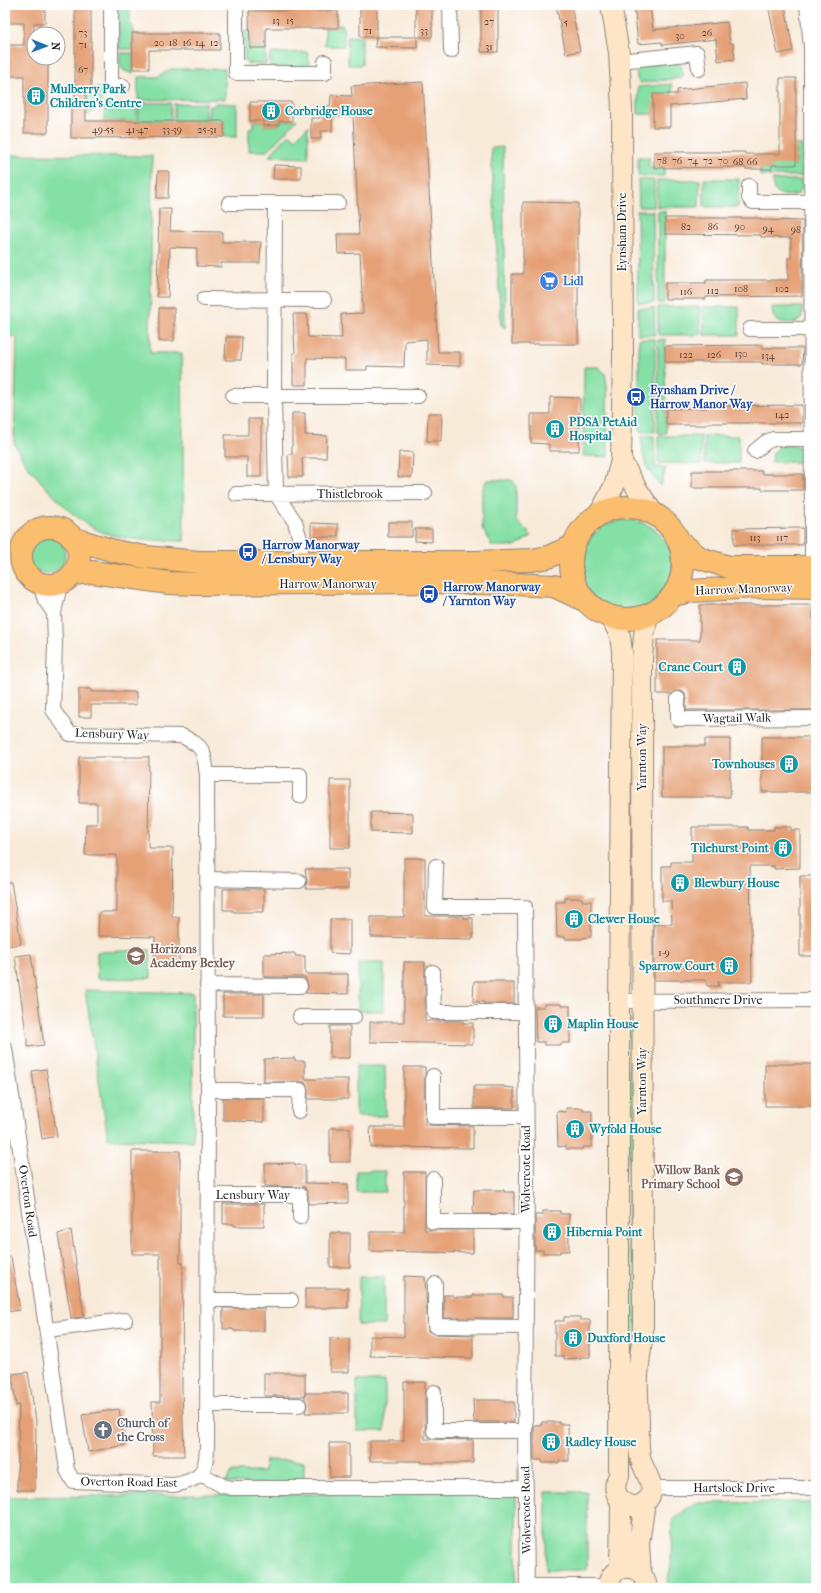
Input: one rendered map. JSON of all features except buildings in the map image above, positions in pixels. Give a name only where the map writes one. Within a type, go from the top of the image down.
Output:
[{"type":"main road","points":[[624,508],[642,510],[654,514],[673,531],[680,542],[683,553],[683,572],[679,585],[673,596],[665,604],[648,616],[634,619],[612,619],[599,614],[582,599],[574,585],[571,572],[572,546],[578,534],[588,521],[601,511],[624,508]]},
{"type":"main road","points":[[43,528],[58,528],[64,531],[72,538],[79,553],[78,563],[58,580],[34,581],[13,561],[21,551],[24,543],[35,531],[43,528]]},
{"type":"main road","name":"Harrow Manorway","points":[[72,538],[114,551],[146,557],[199,562],[475,562],[532,560],[548,557],[572,546]]},
{"type":"main road","name":"Harrow Manorway","points":[[680,542],[700,558],[729,567],[815,574]]},
{"type":"main road","name":"Harrow Manorway","points":[[58,580],[92,572],[169,583],[197,584],[430,582],[514,584],[554,586],[582,599]]},
{"type":"main road","name":"Harrow Manorway","points":[[673,596],[690,591],[755,588],[815,574]]},
{"type":"street","points":[[111,5],[111,86],[123,86]]},
{"type":"street","points":[[236,5],[236,73],[324,73],[324,62]]},
{"type":"street","points":[[450,5],[451,51]]},
{"type":"street","name":"Eynsham Drive","points":[[601,511],[616,484],[621,460],[623,357],[622,132],[620,61],[612,5]]},
{"type":"street","points":[[810,7],[814,126],[811,202],[813,260],[811,329],[814,381],[811,439],[815,574]]},
{"type":"street","points":[[620,61],[697,53],[699,69]]},
{"type":"street","points":[[749,186],[749,198],[753,202],[811,202]]},
{"type":"street","points":[[275,203],[274,396],[276,494],[295,522],[301,543],[301,561]]},
{"type":"street","points":[[229,204],[338,203]]},
{"type":"street","points":[[204,299],[324,300]]},
{"type":"street","points":[[750,329],[811,329]]},
{"type":"street","points":[[233,396],[418,396]]},
{"type":"street","points":[[755,451],[766,442],[773,439],[811,439]]},
{"type":"street","points":[[621,460],[654,514]]},
{"type":"street","name":"Thistlebrook","points":[[236,494],[425,493]]},
{"type":"street","name":"Lensbury Way","points":[[54,613],[45,600],[58,580]]},
{"type":"street","name":"Lensbury Way","points":[[58,580],[54,613],[55,643],[53,710],[70,734],[182,736],[195,743],[205,753],[207,775],[208,1300],[207,1448],[206,1463],[201,1474]]},
{"type":"street","name":"Yarnton Way","points":[[644,1580],[639,1544],[647,1488],[640,1456],[638,1376],[643,1334],[642,659],[644,635],[648,616]]},
{"type":"street","name":"Yarnton Way","points":[[612,619],[620,636],[622,651],[619,1476],[616,1481],[615,1489],[621,1501],[620,1569],[630,1568],[644,1580]]},
{"type":"street","name":"Wagtail Walk","points":[[678,699],[678,719],[816,718]]},
{"type":"street","points":[[207,775],[300,775],[300,796]]},
{"type":"street","name":"Wolvercote Road","points":[[436,866],[435,907],[525,907],[525,1431],[527,1587]]},
{"type":"street","points":[[207,879],[299,881]]},
{"type":"street","points":[[434,972],[434,1012],[526,1012]]},
{"type":"street","points":[[207,985],[300,986]]},
{"type":"street","name":"Southmere Drive","points":[[620,1001],[816,1000]]},
{"type":"street","points":[[300,1017],[354,1017]]},
{"type":"street","name":"Overton Road","points":[[5,1048],[55,1390]]},
{"type":"street","name":"Wolvercote Road","points":[[434,1076],[433,1117],[526,1117]]},
{"type":"street","points":[[208,1090],[300,1090],[299,1111]]},
{"type":"street","name":"Wolvercote Road","points":[[433,1179],[433,1222],[526,1222]]},
{"type":"street","name":"Lensbury Way","points":[[208,1195],[300,1195],[300,1217]]},
{"type":"street","points":[[435,1284],[435,1326],[526,1327]]},
{"type":"street","points":[[208,1300],[291,1300]]},
{"type":"street","points":[[47,1330],[125,1320]]},
{"type":"street","name":"Overton Road East","points":[[55,1390],[67,1470],[73,1481],[174,1485],[187,1482],[201,1474]]},
{"type":"street","points":[[434,1392],[434,1431],[525,1431]]},
{"type":"street","points":[[207,1405],[299,1405]]},
{"type":"street","points":[[619,1476],[629,1470],[638,1470],[647,1488],[638,1505],[630,1506],[621,1501]]},
{"type":"street","points":[[201,1474],[223,1486],[232,1488],[526,1488]]},
{"type":"street","name":"Hartslock Drive","points":[[647,1488],[816,1488]]},
{"type":"street","points":[[527,1587],[608,1587],[609,1580],[613,1574],[620,1569]]},
{"type":"green space","points":[[119,5],[129,5],[131,26],[133,26],[132,49],[119,49]]},
{"type":"green space","points":[[338,25],[343,25],[344,46],[325,46],[325,28],[338,28]]},
{"type":"green space","points":[[244,30],[249,30],[250,32],[250,48],[266,48],[266,64],[248,64],[245,61]]},
{"type":"green space","points":[[347,36],[362,37],[362,65],[348,65]]},
{"type":"green space","points":[[308,52],[309,68],[270,67],[270,57],[272,53]]},
{"type":"green space","points":[[120,53],[133,53],[133,74],[122,69]]},
{"type":"green space","points":[[669,63],[679,64],[681,66],[683,76],[681,78],[640,83],[638,81],[636,73],[641,66]]},
{"type":"green space","points":[[171,69],[225,69],[225,99],[138,100],[138,77],[157,77]]},
{"type":"green space","points":[[672,84],[672,94],[653,114],[638,114],[638,87]]},
{"type":"green space","points":[[86,88],[102,88],[101,106],[86,116]]},
{"type":"green space","points":[[139,103],[171,103],[171,121],[139,121]]},
{"type":"green space","points":[[206,103],[206,121],[174,121],[174,104]]},
{"type":"green space","points":[[215,103],[237,104],[237,137],[224,137],[224,121],[208,121],[209,106],[214,106]]},
{"type":"green space","points":[[104,104],[137,104],[137,121],[104,121]]},
{"type":"green space","points":[[292,119],[297,120],[267,151],[249,151],[249,129],[254,129],[253,121],[263,121],[264,126],[279,125],[279,121],[291,121]]},
{"type":"green space","points":[[308,126],[308,158],[269,156],[289,134],[295,139]]},
{"type":"green space","points":[[796,145],[802,145],[802,176],[760,176],[760,169],[772,169],[772,163],[796,165]]},
{"type":"green space","points":[[503,147],[505,328],[501,325],[491,148]]},
{"type":"green space","points":[[5,155],[152,156],[150,353],[182,353],[184,541],[126,538],[104,533],[87,524],[73,514],[43,484],[20,454],[14,442],[17,337],[5,336]]},
{"type":"green space","points":[[638,157],[649,157],[649,168],[664,168],[664,176],[638,176]]},
{"type":"green space","points":[[704,179],[739,179],[738,207],[704,207]]},
{"type":"green space","points":[[638,180],[654,180],[654,207],[639,207]]},
{"type":"green space","points":[[657,180],[700,180],[699,207],[657,207]]},
{"type":"green space","points":[[772,180],[801,180],[802,188],[798,194],[783,195],[774,190]]},
{"type":"green space","points":[[637,211],[653,211],[654,303],[638,303]]},
{"type":"green space","points":[[658,211],[665,211],[665,303],[658,303]]},
{"type":"green space","points":[[658,307],[700,307],[700,335],[658,335]]},
{"type":"green space","points":[[703,307],[739,307],[739,335],[704,335]]},
{"type":"green space","points":[[772,307],[802,307],[802,317],[795,323],[779,322],[773,316]]},
{"type":"green space","points":[[638,308],[654,308],[655,335],[638,335]]},
{"type":"green space","points":[[639,339],[655,339],[655,432],[641,432],[639,423]]},
{"type":"green space","points":[[665,339],[666,433],[658,433],[658,340]]},
{"type":"green space","points":[[584,367],[599,367],[605,374],[607,385],[608,457],[583,456]]},
{"type":"green space","points":[[642,436],[654,436],[655,467],[666,467],[661,486],[651,475],[648,469],[644,457]]},
{"type":"green space","points":[[658,436],[701,436],[701,464],[658,463]]},
{"type":"green space","points":[[704,436],[739,436],[739,463],[704,463]]},
{"type":"green space","points":[[781,445],[794,445],[803,449],[803,462],[772,462],[773,453]]},
{"type":"green space","points":[[487,480],[512,480],[516,486],[516,520],[532,536],[515,546],[492,546],[482,528],[482,490]]},
{"type":"green space","points":[[627,520],[644,524],[659,534],[669,549],[673,566],[669,583],[659,598],[644,608],[627,612],[610,608],[595,598],[585,583],[581,566],[585,549],[595,534],[610,524]]},
{"type":"green space","points":[[46,535],[59,541],[65,554],[59,567],[46,573],[33,567],[27,554],[33,541]]},
{"type":"green space","points":[[150,950],[151,978],[97,979],[97,952]]},
{"type":"green space","points":[[358,963],[384,963],[384,1011],[358,1011]]},
{"type":"green space","points":[[85,990],[193,993],[193,1141],[108,1139]]},
{"type":"green space","points":[[629,1020],[635,1020],[637,1463],[627,1464]]},
{"type":"green space","points":[[356,1066],[385,1066],[386,1116],[356,1116]]},
{"type":"green space","points":[[356,1171],[385,1171],[385,1192],[356,1192]]},
{"type":"green space","points":[[359,1277],[384,1277],[384,1325],[358,1325]]},
{"type":"green space","points":[[357,1381],[385,1381],[385,1431],[357,1431]]},
{"type":"green space","points":[[265,1460],[304,1461],[304,1484],[225,1483],[233,1472],[264,1472]]},
{"type":"green space","points":[[516,1492],[516,1588],[5,1588],[5,1497]]},
{"type":"green space","points":[[546,1492],[587,1492],[587,1570],[546,1570]]},
{"type":"green space","points":[[816,1502],[816,1588],[666,1588],[671,1565],[672,1521],[694,1503]]},
{"type":"place","name":"Mulberry Park Children's Centre","points":[[36,96]]},
{"type":"place","name":"Corbridge House","points":[[271,111]]},
{"type":"place","name":"Lidl","points":[[549,281]]},
{"type":"place","name":"Eynsham Drive / Harrow Manor Way","points":[[636,397]]},
{"type":"place","name":"PDSA PetAid Hospital","points":[[555,429]]},
{"type":"place","name":"Harrow Manorway / Lensbury Way","points":[[248,552]]},
{"type":"place","name":"Harrow Manorway / Yarnton Way","points":[[429,594]]},
{"type":"place","name":"Crane Court","points":[[737,667]]},
{"type":"place","name":"Townhouses","points":[[789,764]]},
{"type":"place","name":"Tilehurst Point","points":[[783,848]]},
{"type":"place","name":"Blewbury House","points":[[680,883]]},
{"type":"place","name":"Clewer House","points":[[574,919]]},
{"type":"place","name":"Horizons Academy Bexley","points":[[136,956]]},
{"type":"place","name":"Sparrow Court","points":[[729,966]]},
{"type":"place","name":"Maplin House","points":[[553,1024]]},
{"type":"place","name":"Wyfold House","points":[[575,1129]]},
{"type":"place","name":"Willow Bank Primary School","points":[[734,1177]]},
{"type":"place","name":"Hibernia Point","points":[[552,1232]]},
{"type":"place","name":"Duxford House","points":[[573,1338]]},
{"type":"place","name":"Church of the Cross","points":[[103,1430]]},
{"type":"place","name":"Radley House","points":[[551,1442]]}]
